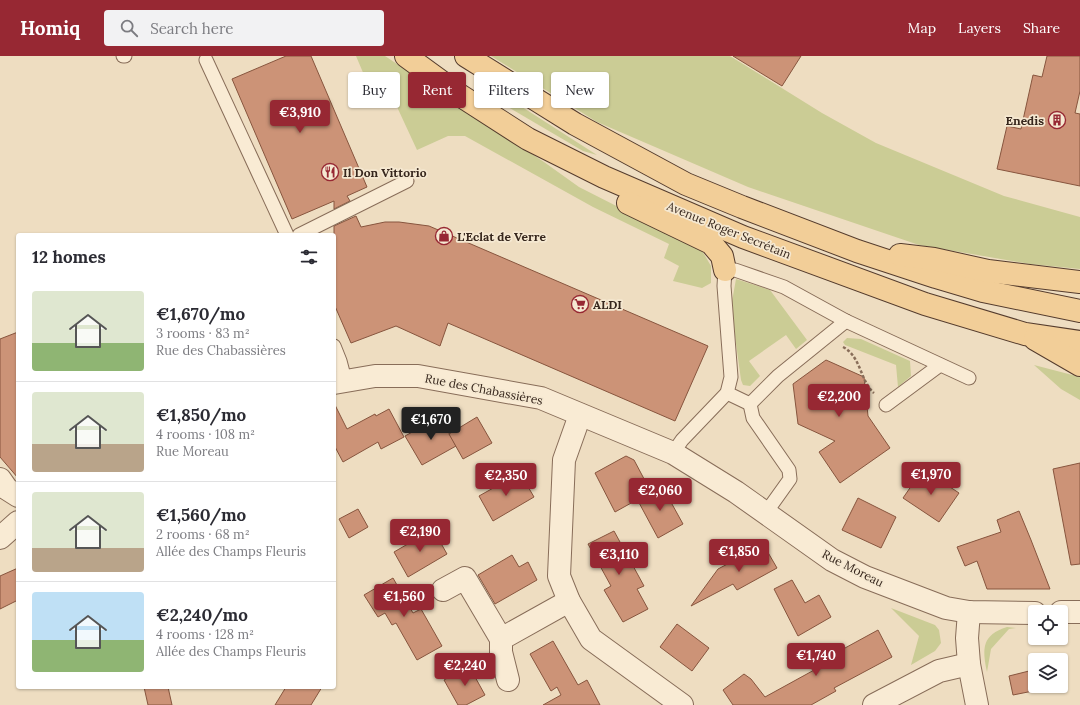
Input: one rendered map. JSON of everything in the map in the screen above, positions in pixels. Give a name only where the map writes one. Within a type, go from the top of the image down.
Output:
[{"type":"main road","name":"Avenue Roger Secrétain","points":[[406,56],[458,94],[528,139],[604,177],[743,237],[925,304],[1025,334],[1080,342]]},
{"type":"main road","points":[[466,56],[575,124],[686,184],[857,251],[983,291],[1080,311]]},
{"type":"main road","points":[[528,139],[592,186],[711,243],[722,256],[725,270]]},
{"type":"main road","points":[[857,251],[934,259],[988,271],[1080,282]]},
{"type":"main road","points":[[1025,334],[1080,365]]},
{"type":"street","name":"Rue des Chabassières","points":[[339,382],[400,376],[434,378],[541,398],[673,453]]},
{"type":"street","points":[[580,415],[564,460],[559,576],[569,601],[591,639],[682,705]]},
{"type":"street","name":"Rue Moreau","points":[[673,453],[736,492],[832,560],[865,577],[929,602],[969,612],[1028,613]]},
{"type":"street","points":[[0,479],[7,488],[16,495]]},
{"type":"street","points":[[0,538],[16,524]]},
{"type":"street","points":[[443,590],[465,578],[501,639],[501,652],[508,680]]},
{"type":"street","points":[[501,639],[569,601]]},
{"type":"street","points":[[969,612],[967,638],[969,664],[978,705]]},
{"type":"street","points":[[1068,612],[1080,612]]},
{"type":"street","points":[[874,705],[939,671],[969,664]]},
{"type":"lane","points":[[206,60],[286,233]]},
{"type":"lane","points":[[303,233],[407,181]]},
{"type":"lane","points":[[673,453],[682,440],[727,393],[731,378],[724,286],[725,270],[735,270],[784,287],[846,321],[969,378]]},
{"type":"lane","points":[[750,404],[778,376],[846,321]]},
{"type":"lane","points":[[336,351],[340,361],[339,382]]},
{"type":"lane","points":[[886,405],[940,365]]},
{"type":"lane","points":[[727,393],[750,404]]},
{"type":"lane","points":[[750,404],[753,418],[789,470],[790,479],[765,514]]},
{"type":"path","points":[[848,350],[862,370],[868,388],[886,405]]},
{"type":"green space","points":[[356,56],[385,56],[409,72],[408,108],[463,108],[579,187],[701,249],[711,266],[711,283],[702,288],[673,281],[679,266],[664,258],[669,244],[593,207],[465,136],[448,136],[417,150],[398,108],[400,108],[400,72],[363,72]]},
{"type":"green space","points":[[491,56],[730,56],[822,113],[876,143],[1004,196],[1080,217],[1080,269],[1030,264],[919,245],[748,187],[597,122],[575,108],[609,108],[609,72],[551,72],[551,93],[543,88],[543,72],[517,72]]},
{"type":"green space","points":[[510,108],[524,108],[597,155],[583,151]]},
{"type":"green space","points":[[736,279],[770,290],[807,340],[796,349],[786,335],[749,361],[760,376],[750,386],[743,385],[741,380],[731,307]]},
{"type":"green space","points":[[847,338],[861,339],[910,361],[911,376],[898,387],[896,365],[845,345],[843,342]]},
{"type":"green space","points":[[1034,365],[1080,377],[1080,400],[1061,389]]},
{"type":"green space","points":[[891,608],[935,625],[939,630],[941,643],[935,651],[911,665],[919,636]]},
{"type":"green space","points":[[1007,627],[1016,628],[1009,629],[991,649],[987,672],[984,656],[988,638],[999,630]]},
{"type":"building","points":[[286,56],[311,56],[367,187],[347,196],[350,201],[334,209],[334,201],[292,219],[232,79]]},
{"type":"building","points":[[733,56],[801,56],[782,86]]},
{"type":"building","name":"Enedis","points":[[1047,56],[1080,56],[1080,91],[1075,113],[1080,114],[1080,186],[997,169],[1007,126],[1021,129],[1033,75],[1042,77]]},
{"type":"building","points":[[356,216],[361,227],[385,222],[399,222],[429,226],[708,346],[675,421],[448,323],[440,346],[396,326],[351,343],[336,309],[336,233],[334,233],[334,226]]},
{"type":"building","points":[[16,333],[16,476],[0,457],[0,339]]},
{"type":"building","points":[[826,360],[864,377],[868,416],[890,448],[840,483],[819,452],[835,441],[798,424],[793,384]]},
{"type":"building","points":[[336,407],[347,429],[375,414],[376,416],[389,409],[404,437],[381,449],[378,442],[343,462],[336,449]]},
{"type":"building","points":[[440,417],[456,446],[422,465],[405,436]]},
{"type":"building","points":[[477,417],[492,443],[463,459],[449,434]]},
{"type":"building","points":[[626,456],[634,460],[651,492],[615,512],[595,473]]},
{"type":"building","points":[[1080,463],[1080,564],[1071,565],[1053,469]]},
{"type":"building","points":[[923,469],[959,493],[939,522],[903,498]]},
{"type":"building","points":[[520,473],[534,497],[493,521],[479,496]]},
{"type":"building","points":[[662,486],[683,524],[658,538],[637,499]]},
{"type":"building","points":[[858,498],[896,517],[881,548],[842,530]]},
{"type":"building","points":[[358,509],[368,527],[349,538],[339,519]]},
{"type":"building","points":[[1019,511],[1050,589],[987,589],[977,561],[965,566],[957,547],[1001,532],[997,520]]},
{"type":"building","points":[[434,531],[447,554],[408,577],[394,552],[425,534],[426,536]]},
{"type":"building","points":[[614,531],[644,586],[637,589],[648,609],[623,622],[604,590],[611,586],[588,544]]},
{"type":"building","points":[[756,549],[758,553],[766,549],[777,568],[737,590],[733,584],[691,606],[718,569]]},
{"type":"building","points":[[512,555],[519,567],[528,562],[537,580],[495,604],[478,575]]},
{"type":"building","points":[[16,569],[16,601],[0,609],[0,576]]},
{"type":"building","points":[[393,578],[413,613],[421,609],[442,646],[417,660],[396,623],[392,625],[385,613],[378,617],[364,595]]},
{"type":"building","points":[[792,580],[805,603],[819,595],[831,617],[798,636],[774,589]]},
{"type":"building","points":[[677,624],[709,648],[692,671],[660,647]]},
{"type":"building","points":[[878,630],[892,657],[834,688],[836,691],[811,705],[733,705],[723,690],[744,674],[751,679],[765,697],[836,658],[834,654]]},
{"type":"building","points":[[553,641],[578,685],[587,680],[600,705],[543,705],[561,695],[557,687],[551,691],[530,654]]},
{"type":"building","points":[[469,666],[485,695],[466,705],[458,705],[444,680]]},
{"type":"building","points":[[1028,671],[1028,692],[1013,695],[1009,676]]},
{"type":"building","points":[[144,689],[168,689],[172,705],[148,705]]},
{"type":"building","points":[[285,689],[321,689],[311,705],[275,705]]},
{"type":"place","name":"Enedis","points":[[1057,120]]},
{"type":"place","name":"Il Don Vittorio","points":[[330,172]]},
{"type":"place","name":"L'Eclat de Verre","points":[[444,236]]},
{"type":"place","name":"ALDI","points":[[580,304]]}]
